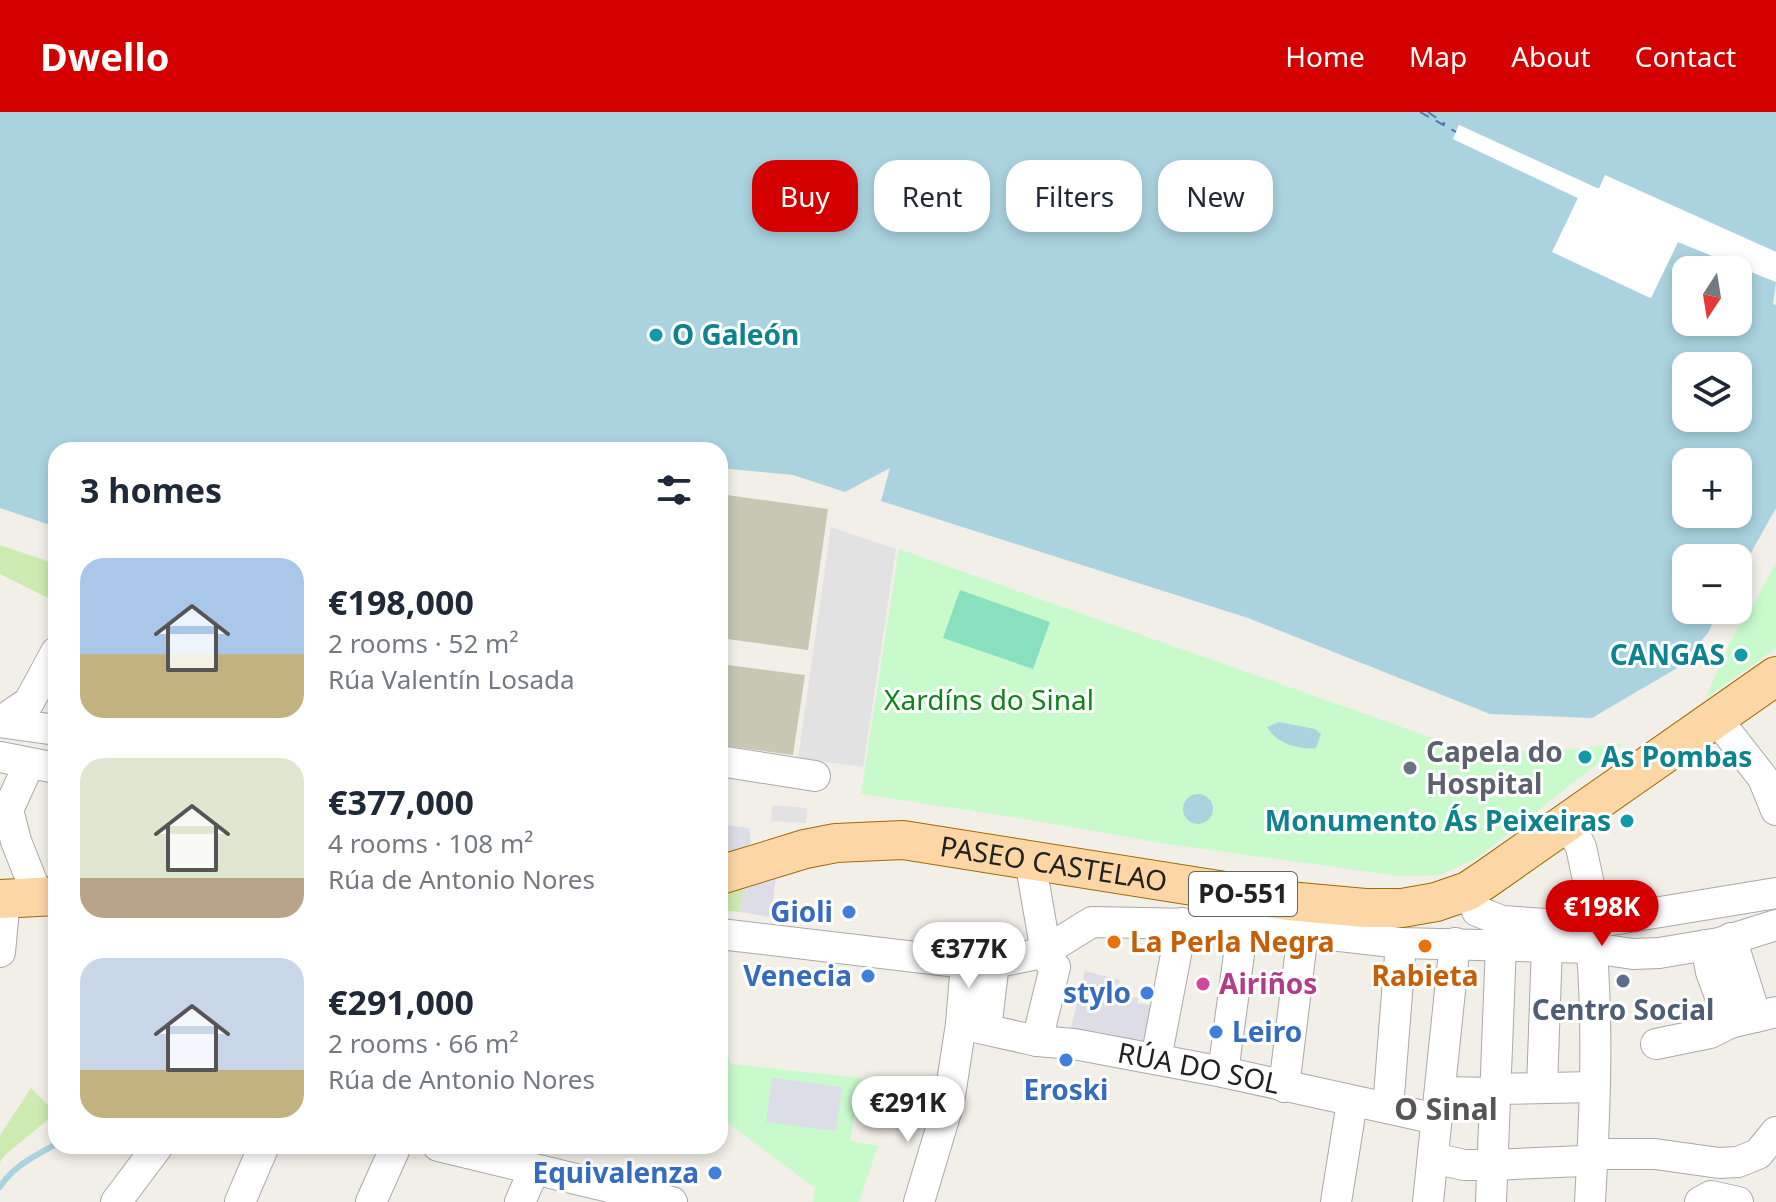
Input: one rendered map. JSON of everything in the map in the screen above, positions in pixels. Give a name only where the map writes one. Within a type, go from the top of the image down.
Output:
[{"type":"main road","name":"PO-551","points":[[1725,729],[1776,676]]},
{"type":"main road","name":"PASEO CASTELAO","points":[[728,873],[836,843],[903,840],[1288,901],[1402,908],[1436,902],[1468,891],[1663,755],[1725,729]]},
{"type":"street","points":[[0,722],[29,702],[48,667]]},
{"type":"street","points":[[0,722],[48,729]]},
{"type":"street","points":[[1725,729],[1763,778],[1776,810]]},
{"type":"street","points":[[0,757],[43,766],[8,810],[25,897],[0,952]]},
{"type":"street","points":[[728,762],[815,776]]},
{"type":"street","points":[[1568,823],[1581,847],[1593,931],[1594,1087],[1590,1202]]},
{"type":"street","points":[[1030,860],[1048,960],[1037,1041]]},
{"type":"street","points":[[1468,891],[1477,911],[1502,921],[1575,926],[1593,931],[1633,954],[1659,953],[1719,942],[1776,925]]},
{"type":"street","points":[[728,935],[980,963],[1048,960],[1092,922],[1243,925],[1401,943],[1547,946],[1593,931],[1776,893]]},
{"type":"street","points":[[1156,1059],[1182,923]]},
{"type":"street","points":[[1223,1072],[1243,925]]},
{"type":"street","points":[[1284,1087],[1303,932]]},
{"type":"street","points":[[1656,1044],[1710,1033],[1754,1017],[1719,942]]},
{"type":"street","points":[[1388,1108],[1401,943]]},
{"type":"street","points":[[1428,1202],[1455,943]]},
{"type":"street","points":[[1491,1202],[1501,944]]},
{"type":"street","points":[[1542,1087],[1547,946]]},
{"type":"street","points":[[919,1202],[973,1026],[980,963]]},
{"type":"street","name":"RÚA DO SOL","points":[[973,1026],[1037,1041],[1074,1044],[1223,1072],[1388,1108],[1439,1105],[1495,1091],[1594,1087]]},
{"type":"street","points":[[1336,1202],[1352,1102]]},
{"type":"street","points":[[1433,1158],[1464,1165],[1492,1165],[1593,1158],[1603,1154],[1655,1154],[1719,1163],[1738,1162],[1758,1154],[1776,1132]]},
{"type":"street","points":[[116,1202],[152,1154]]},
{"type":"street","points":[[240,1202],[260,1154]]},
{"type":"street","points":[[371,1202],[392,1154]]},
{"type":"street","points":[[470,1154],[655,1200]]},
{"type":"street","points":[[520,1202],[534,1170]]},
{"type":"street","points":[[1700,1202],[1711,1196],[1738,1202]]},
{"type":"shaded area","points":[[728,495],[828,509],[808,650],[728,639]]},
{"type":"shaded area","points":[[831,527],[896,549],[863,767],[798,758]]},
{"type":"shaded area","points":[[728,665],[805,675],[793,755],[728,746]]},
{"type":"shaded area","points":[[772,805],[807,808],[806,823],[771,821]]},
{"type":"shaded area","points":[[728,825],[749,828],[751,842],[746,849],[728,854]]},
{"type":"shaded area","points":[[776,877],[771,917],[740,912],[744,885]]},
{"type":"shaded area","points":[[1085,971],[1120,980],[1117,993],[1138,998],[1138,1003],[1166,1008],[1156,1059],[1067,1044]]},
{"type":"shaded area","points":[[772,1078],[842,1087],[836,1131],[766,1122]]},
{"type":"green space","points":[[0,545],[48,561],[48,598],[0,574]]},
{"type":"green space","name":"Xardíns do Sinal","points":[[899,549],[1447,743],[1493,750],[1536,751],[1624,743],[1477,858],[1440,875],[1399,876],[1161,843],[861,794]]},
{"type":"green space","points":[[1776,562],[1776,648],[1705,699],[1741,624],[1752,624],[1752,606]]},
{"type":"green space","points":[[960,590],[1050,622],[1033,669],[943,638]]},
{"type":"green space","points":[[744,885],[740,912],[728,911],[728,889]]},
{"type":"green space","points":[[728,1054],[731,1064],[861,1078],[850,1141],[878,1146],[859,1202],[813,1202],[815,1188],[728,1123]]},
{"type":"green space","points":[[31,1088],[48,1105],[48,1120],[0,1162],[0,1135]]},
{"type":"water","points":[[0,112],[1776,112],[1776,252],[1605,176],[1599,189],[1459,125],[1453,139],[1578,198],[1553,252],[1650,298],[1677,241],[1713,256],[1672,256],[1672,336],[1752,336],[1752,272],[1776,282],[1773,304],[1776,305],[1776,508],[1752,551],[1752,544],[1672,544],[1672,624],[1712,624],[1684,664],[1592,718],[1490,714],[1248,618],[881,501],[890,468],[845,492],[793,475],[728,469],[728,442],[48,442],[48,524],[0,508]]},
{"type":"water","points":[[1279,722],[1315,729],[1321,734],[1316,748],[1302,748],[1276,737],[1267,727]]},
{"type":"water","points":[[1198,794],[1209,798],[1213,809],[1209,820],[1198,824],[1187,820],[1183,809],[1187,798]]},
{"type":"pier","points":[[1459,125],[1599,189],[1605,175],[1776,252],[1776,282],[1752,272],[1752,256],[1712,256],[1678,242],[1651,298],[1552,252],[1578,198],[1453,139]]},
{"type":"waterway","points":[[0,1187],[18,1167],[48,1148]]},
{"type":"ferry route","points":[[1420,112],[1456,132]]},
{"type":"ferry route","points":[[1428,112],[1445,124]]},
{"type":"place","name":"O Galeón","points":[[656,335]]},
{"type":"place","name":"CANGAS","points":[[1741,655]]},
{"type":"place","name":"As Pombas","points":[[1585,757]]},
{"type":"place","name":"Capela do Hospital","points":[[1410,768]]},
{"type":"place","name":"Monumento Ás Peixeiras","points":[[1627,821]]},
{"type":"place","name":"Gioli","points":[[849,912]]},
{"type":"place","name":"La Perla Negra","points":[[1114,942]]},
{"type":"place","name":"Rabieta","points":[[1425,946]]},
{"type":"place","name":"Venecia","points":[[868,976]]},
{"type":"place","name":"Centro Social","points":[[1623,981]]},
{"type":"place","name":"Airiños","points":[[1203,984]]},
{"type":"place","name":"stylo","points":[[1147,993]]},
{"type":"place","name":"Leiro","points":[[1216,1032]]},
{"type":"place","name":"Eroski","points":[[1066,1060]]},
{"type":"place","name":"Equivalenza","points":[[715,1173]]},
{"type":"district","name":"O Sinal","points":[[1446,1110]]}]
